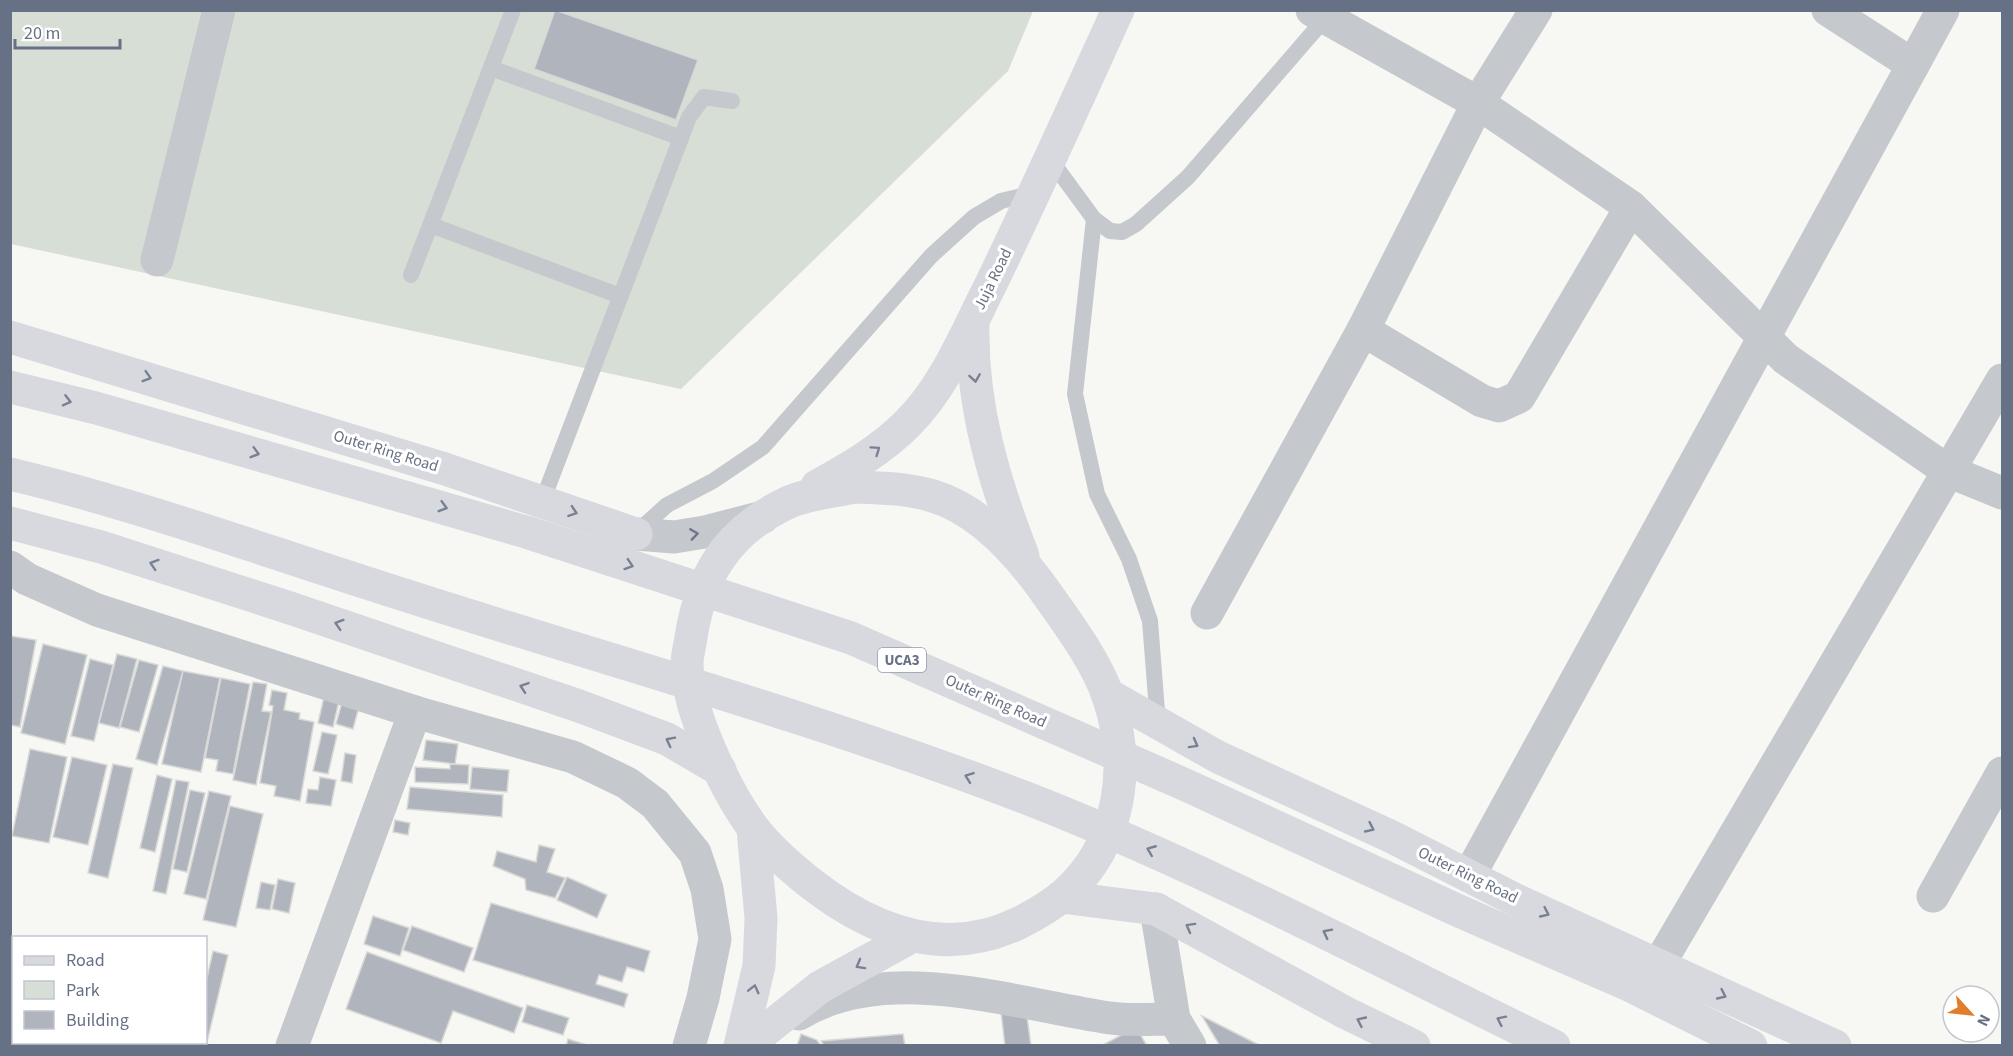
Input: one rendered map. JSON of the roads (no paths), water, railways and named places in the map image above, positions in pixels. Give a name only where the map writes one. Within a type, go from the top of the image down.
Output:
[{"type":"main road","name":"Juja Road","points":[[1026,563],[991,466],[983,430],[972,355],[973,320],[1035,193],[1118,10]]},
{"type":"main road","points":[[776,509],[879,450],[909,423],[933,393],[973,320]]},
{"type":"main road","name":"Outer Ring Road","points":[[10,337],[445,468],[636,534]]},
{"type":"main road","name":"Outer Ring Road","points":[[10,387],[96,408],[526,532],[851,638],[1188,786],[1459,911],[1631,986],[1751,1046]]},
{"type":"main road","points":[[10,474],[103,497],[366,583],[866,739],[1023,797],[1172,859],[1257,898],[1554,1046]]},
{"type":"main road","name":"Outer Ring Road","points":[[854,487],[892,488],[937,497],[970,514],[1026,563],[1078,638],[1111,707],[1121,783],[1110,831],[1070,889],[1007,929],[980,936],[936,940],[911,937],[867,920],[826,895],[785,863],[753,829],[715,760],[695,710],[687,664],[694,614],[711,568],[734,540],[776,509],[854,487]]},
{"type":"main road","points":[[10,523],[101,547],[290,608],[568,702],[667,739],[715,760]]},
{"type":"main road","name":"Outer Ring Road","points":[[1111,707],[1158,724],[1218,758],[1658,966],[1835,1046]]},
{"type":"main road","points":[[740,1046],[759,966],[761,918],[753,829]]},
{"type":"main road","points":[[1070,889],[1156,909],[1346,1013],[1414,1046]]},
{"type":"main road","points":[[746,1046],[819,987],[911,937]]},
{"type":"street","points":[[157,260],[219,10]]},
{"type":"street","points":[[1207,613],[1363,330],[1478,103],[1536,10]]},
{"type":"street","points":[[1828,10],[1913,65]]},
{"type":"street","points":[[1469,876],[1943,10]]},
{"type":"street","points":[[1323,13],[1478,103],[1631,207],[1762,338],[1786,359],[1948,471],[2002,493]]},
{"type":"street","points":[[1363,330],[1482,401],[1499,406],[1519,397],[1631,207]]},
{"type":"street","points":[[1658,966],[2002,380]]},
{"type":"street","name":"Outer Ring Road","points":[[636,534],[674,537],[705,532],[776,509]]},
{"type":"street","points":[[10,567],[27,579],[97,610],[415,712],[573,757],[627,783],[655,804],[695,853],[707,889],[715,939],[703,998],[689,1046]]},
{"type":"street","points":[[292,1046],[415,712]]},
{"type":"street","points":[[1933,896],[2002,772]]},
{"type":"street","points":[[767,1046],[784,1023],[818,1002],[869,988],[934,990],[1043,1005],[1182,1032],[1156,909]]},
{"type":"lane","points":[[411,275],[513,10]]},
{"type":"lane","points":[[1050,159],[1094,219],[1110,231],[1122,232],[1136,224],[1188,177],[1323,13]]},
{"type":"lane","points":[[491,68],[681,138]]},
{"type":"lane","points":[[542,502],[694,107],[704,98],[732,101]]},
{"type":"lane","points":[[636,534],[667,506],[713,481],[763,447],[932,256],[974,217],[1001,201],[1035,193]]},
{"type":"lane","points":[[1094,219],[1075,394],[1097,494],[1129,560],[1150,621],[1158,724]]},
{"type":"lane","points":[[431,225],[620,297]]}]
